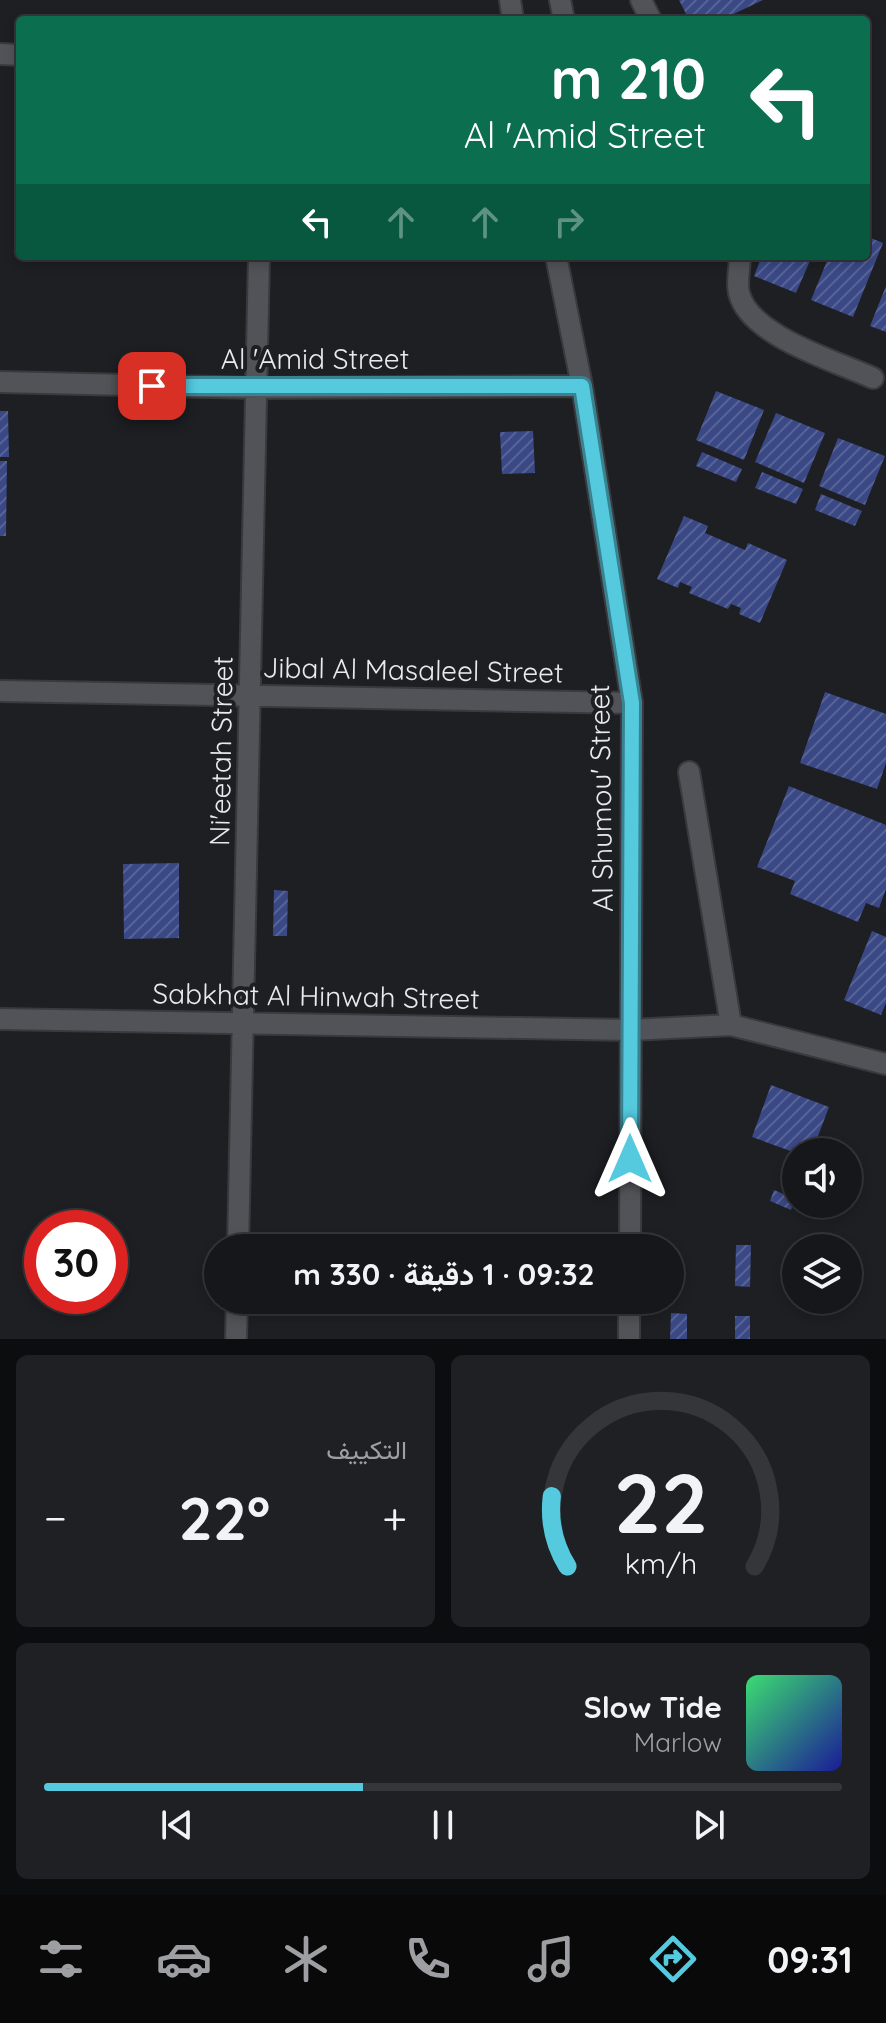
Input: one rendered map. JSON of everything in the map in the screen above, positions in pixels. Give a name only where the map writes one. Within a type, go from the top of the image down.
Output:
[{"type":"street","name":"Ni'eetah Street","points":[[238,1234],[259,260]]},
{"type":"street","name":"Al Shumou' Street","points":[[557,260],[582,386],[632,703],[630,1234]]},
{"type":"street","points":[[740,260],[738,292],[746,310],[765,329],[873,378]]},
{"type":"street","name":"Al 'Amid Street","points":[[0,382],[257,388],[582,386]]},
{"type":"street","name":"Jibal Al Masaleel Street","points":[[0,691],[632,703]]},
{"type":"street","points":[[689,772],[731,1025]]},
{"type":"street","name":"Sabkhat Al Hinwah Street","points":[[0,1019],[631,1030],[731,1025],[886,1064]]},
{"type":"street","points":[[236,1339],[237,1314]]},
{"type":"street","points":[[629,1314],[629,1339]]},
{"type":"building","points":[[679,0],[763,0],[729,16],[687,16]]},
{"type":"building","points":[[870,238],[883,243],[853,317],[811,300],[827,260],[870,260]]},
{"type":"building","points":[[760,260],[810,260],[796,293],[754,276]]},
{"type":"building","points":[[886,286],[886,332],[870,326]]},
{"type":"building","points":[[716,391],[764,410],[744,460],[696,440]]},
{"type":"building","points":[[0,411],[8,411],[9,457],[0,457]]},
{"type":"building","points":[[776,413],[825,433],[804,483],[755,462]]},
{"type":"building","points":[[533,431],[535,473],[502,474],[500,432]]},
{"type":"building","points":[[838,438],[885,456],[865,505],[819,486]]},
{"type":"building","points":[[702,452],[742,469],[736,482],[696,466]]},
{"type":"building","points":[[0,461],[7,461],[6,536],[0,536]]},
{"type":"building","points":[[762,472],[803,489],[796,504],[755,488]]},
{"type":"building","points":[[821,494],[862,511],[855,526],[815,510]]},
{"type":"building","points":[[684,516],[708,526],[705,533],[745,550],[748,543],[787,560],[760,623],[739,614],[741,608],[731,604],[728,609],[689,593],[692,587],[680,582],[678,588],[657,579]]},
{"type":"building","points":[[825,692],[886,714],[886,763],[877,789],[800,763]]},
{"type":"building","points":[[789,786],[886,825],[886,889],[879,908],[866,903],[858,922],[790,894],[795,881],[757,867]]},
{"type":"building","points":[[179,863],[179,938],[124,939],[123,864]]},
{"type":"building","points":[[274,890],[288,891],[287,936],[273,936]]},
{"type":"building","points":[[872,931],[886,937],[886,1003],[881,1015],[844,1000]]},
{"type":"building","points":[[771,1085],[829,1107],[817,1138],[782,1138],[782,1148],[752,1137]]},
{"type":"building","points":[[774,1190],[782,1193],[782,1206],[770,1201]]},
{"type":"building","points":[[736,1245],[751,1245],[750,1287],[735,1286]]},
{"type":"building","points":[[671,1314],[687,1314],[687,1339],[670,1339]]},
{"type":"building","points":[[735,1316],[750,1316],[750,1339],[735,1339]]},
{"type":"route","points":[[152,386],[582,386],[632,703],[630,1159]]}]
